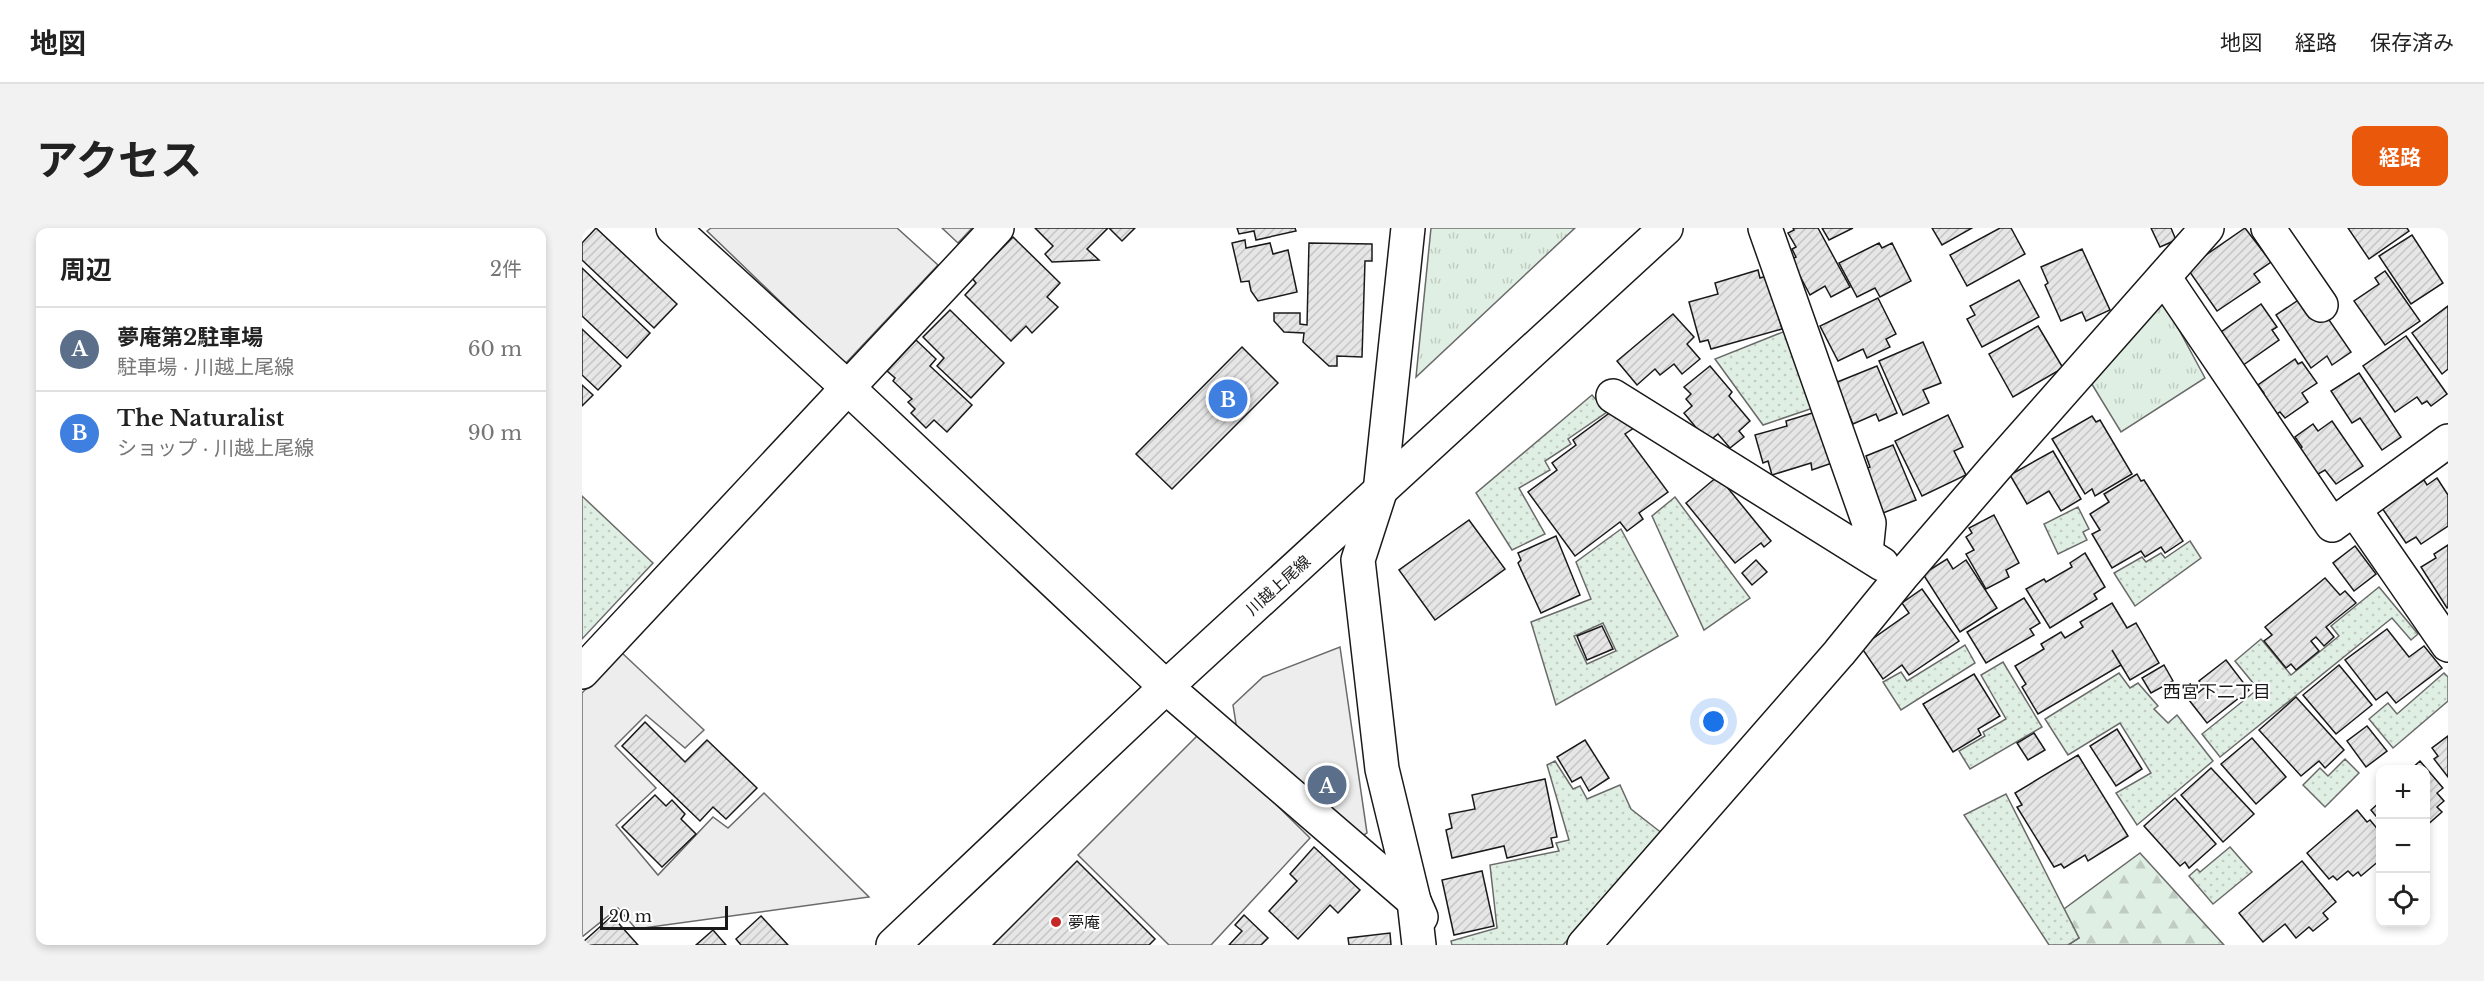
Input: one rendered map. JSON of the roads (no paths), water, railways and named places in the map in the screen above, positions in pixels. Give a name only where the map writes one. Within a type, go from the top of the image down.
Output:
[{"type":"street","points":[[673,228],[847,387],[1166,687],[1414,901],[1435,945]]},
{"type":"street","points":[[582,672],[997,228]]},
{"type":"street","points":[[1408,228],[1380,492],[1358,561],[1382,769],[1414,901],[1419,945]]},
{"type":"street","name":"川越上尾線","points":[[893,945],[1166,687],[1666,228]]},
{"type":"street","points":[[1765,228],[1869,523],[1866,552]]},
{"type":"street","points":[[1584,945],[1839,653],[1900,577],[2207,228]]},
{"type":"street","points":[[2268,228],[2321,305]]},
{"type":"street","points":[[2164,277],[2332,525],[2448,441]]},
{"type":"street","points":[[1613,396],[1866,552],[1900,577]]},
{"type":"street","points":[[2354,509],[2448,645]]},
{"type":"place","name":"The Naturalist","points":[[1228,399]]},
{"type":"place","name":"夢庵第2駐車場","points":[[1327,785]]},
{"type":"place","name":"夢庵","points":[[1056,922]]},
{"type":"district","name":"西宮下二丁目","points":[[2217,692]]}]
